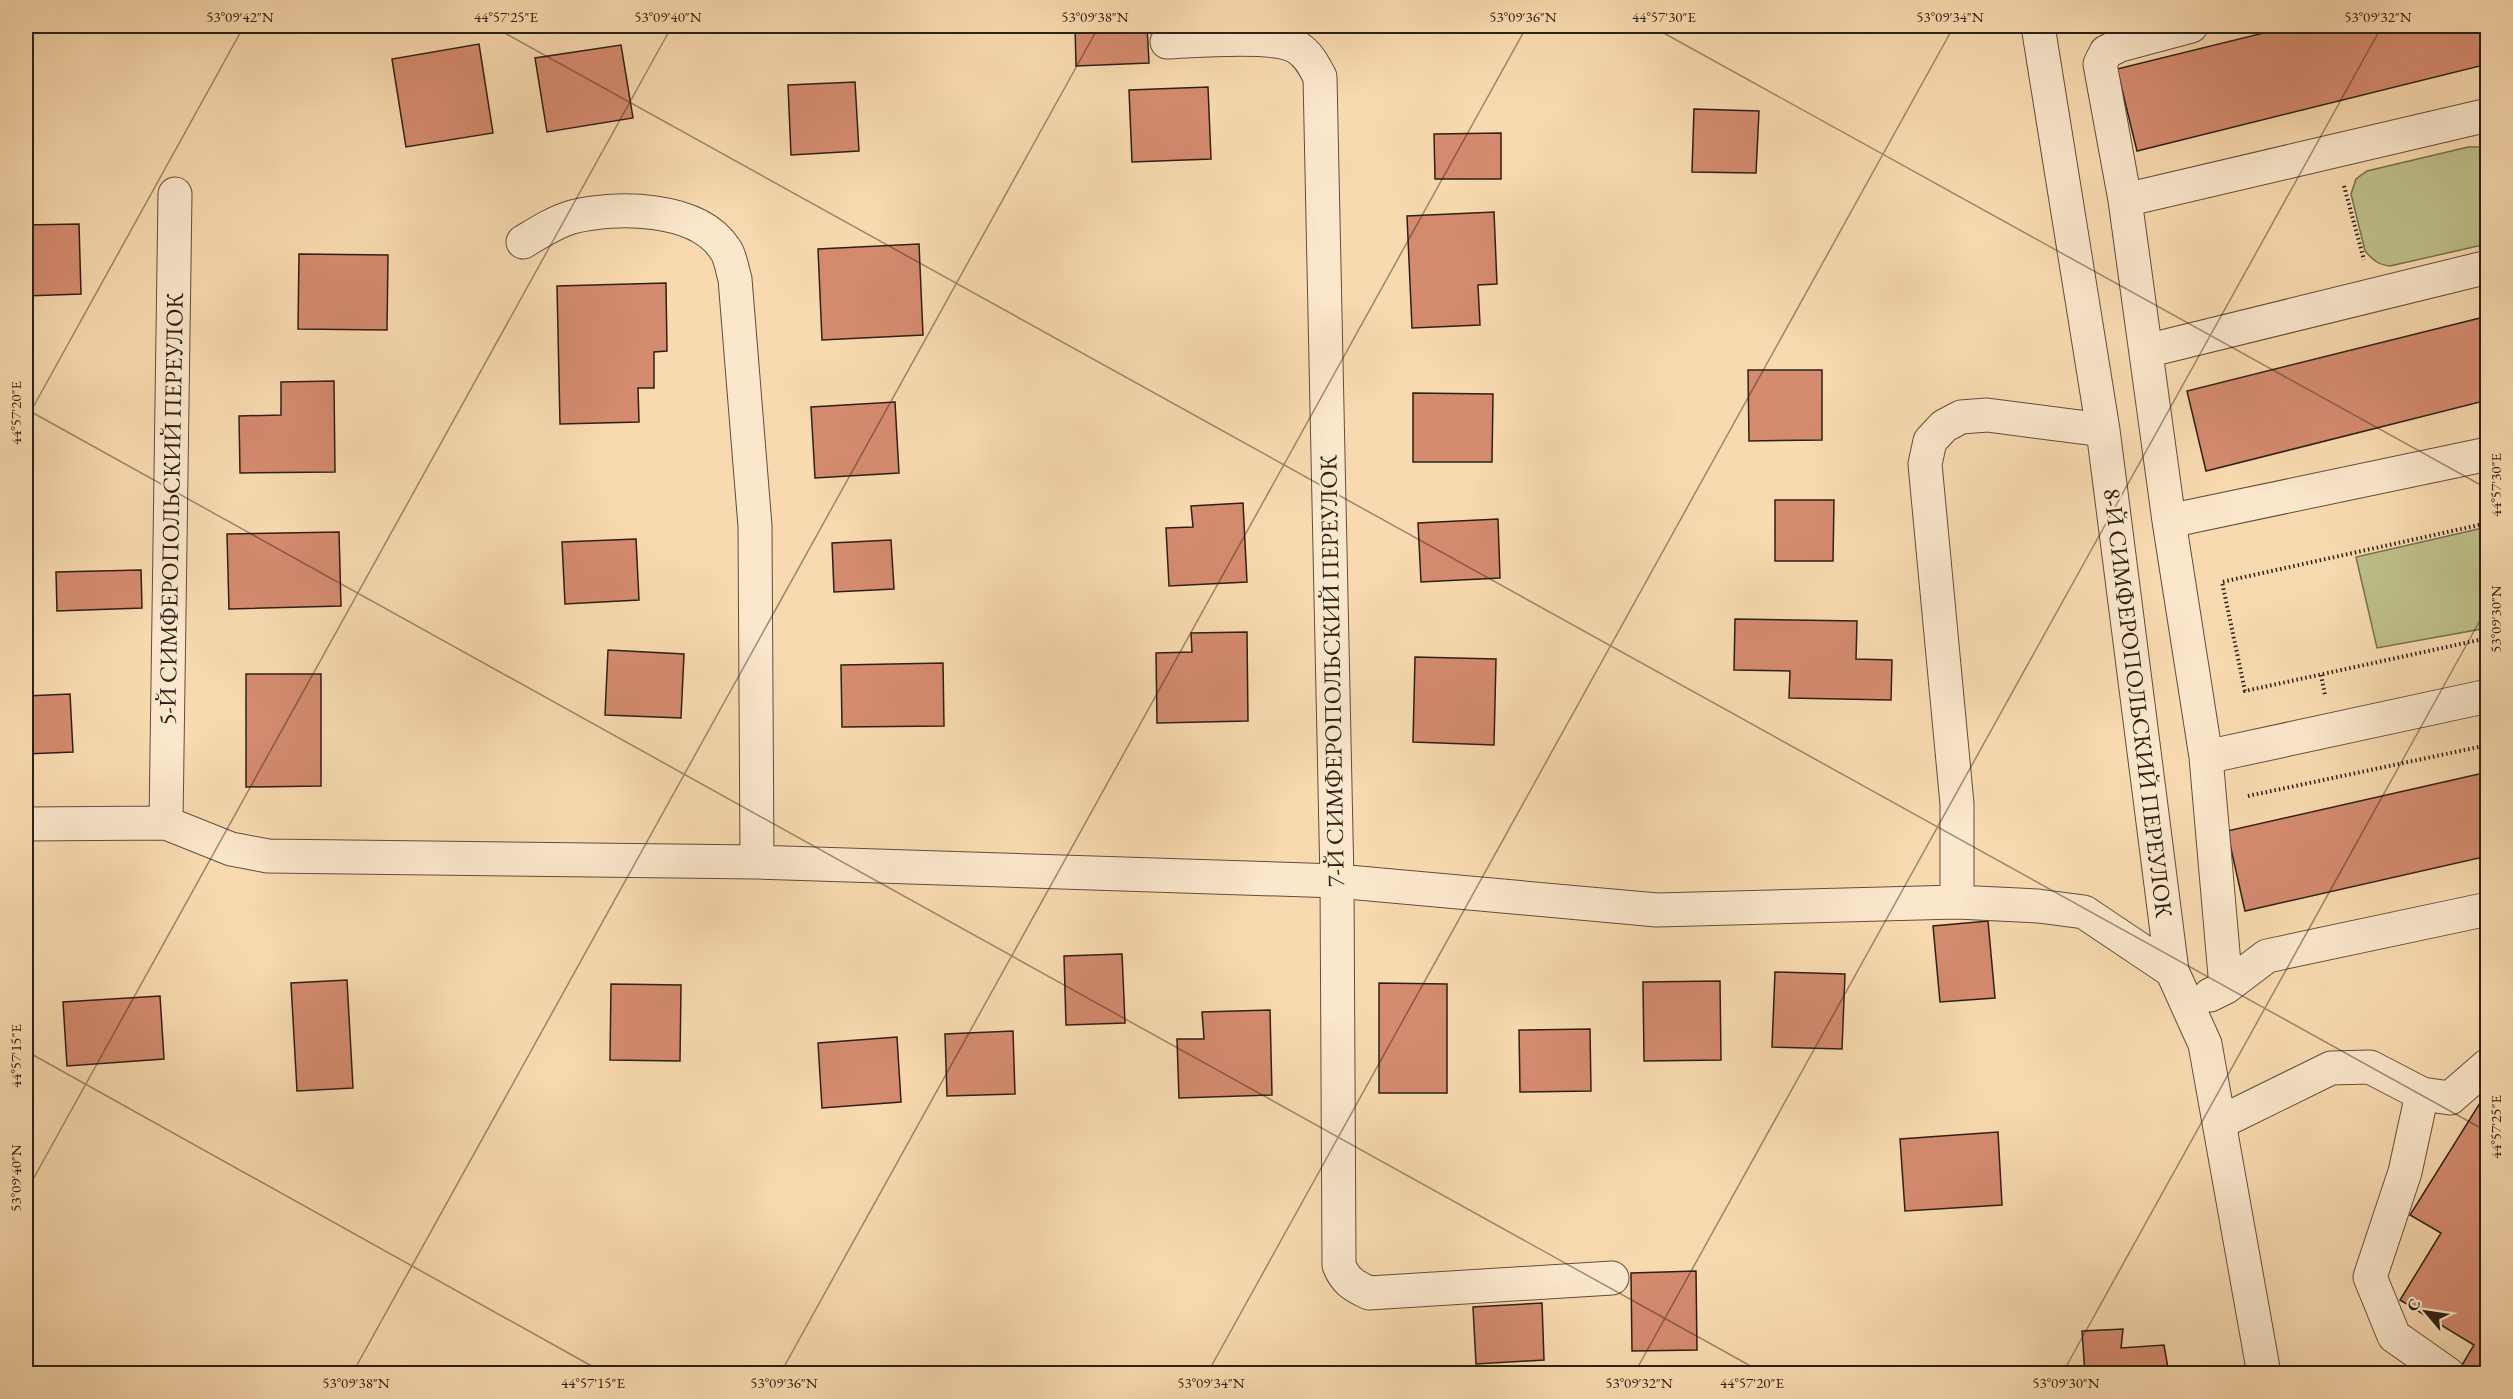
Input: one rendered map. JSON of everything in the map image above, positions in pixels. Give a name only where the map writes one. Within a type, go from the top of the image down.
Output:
[{"type":"street","name":"8-Й СИМФЕРОПОЛЬСКИЙ ПЕРЕУЛОК","points":[[2038,26],[2103,430],[2172,971],[2205,1044],[2221,1122],[2264,1374]]},
{"type":"street","points":[[2191,26],[2120,45],[2106,52],[2100,64],[2125,200],[2169,521],[2206,757],[2226,987]]},
{"type":"street","name":"7-Й СИМФЕРОПОЛЬСКИЙ ПЕРЕУЛОК","points":[[1167,42],[1276,40],[1297,47],[1311,59],[1320,77],[1336,881],[1339,1265],[1343,1277],[1354,1286],[1369,1293],[1612,1278]]},
{"type":"street","points":[[2125,200],[2487,115]]},
{"type":"street","name":"5-Й СИМФЕРОПОЛЬСКИЙ ПЕРЕУЛОК","points":[[166,823],[175,194]]},
{"type":"street","points":[[523,242],[570,217],[605,212],[652,212],[683,218],[708,232],[726,249],[735,279],[755,526],[757,862]]},
{"type":"street","points":[[2146,351],[2487,267]]},
{"type":"street","points":[[1957,902],[1957,804],[1925,464],[1930,441],[1944,426],[1961,417],[1987,415],[2103,430]]},
{"type":"street","points":[[2169,521],[2487,454]]},
{"type":"street","points":[[2206,757],[2487,696]]},
{"type":"street","points":[[26,824],[166,823],[231,849],[268,856],[757,862],[1336,881],[1657,910],[1957,902],[2038,906],[2084,912],[2172,971]]},
{"type":"street","points":[[2189,1010],[2202,998],[2226,987],[2267,957],[2487,909]]},
{"type":"street","points":[[2221,1122],[2331,1068],[2370,1067],[2422,1094],[2450,1098],[2487,1065]]},
{"type":"street","points":[[2422,1094],[2404,1172],[2370,1277],[2394,1336],[2448,1374]]},
{"type":"path","points":[[2342,180],[2367,272]]},
{"type":"path","points":[[2487,524],[2222,582],[2245,691],[2487,638]]},
{"type":"path","points":[[2243,798],[2487,745]]},
{"type":"green space","points":[[2468,147],[2487,149],[2487,244],[2390,266],[2373,259],[2365,251],[2351,194],[2356,179],[2367,171]]},
{"type":"green space","points":[[2487,527],[2487,628],[2377,648],[2356,557]]},
{"type":"building","points":[[1075,26],[1147,26],[1149,63],[1076,66]]},
{"type":"building","points":[[2292,26],[2488,26],[2488,64],[2137,151],[2117,69]]},
{"type":"building","points":[[479,44],[493,133],[406,147],[392,59]]},
{"type":"building","points":[[621,45],[633,118],[547,132],[535,58]]},
{"type":"building","points":[[855,82],[859,151],[791,155],[788,85]]},
{"type":"building","points":[[1208,87],[1211,159],[1132,162],[1129,90]]},
{"type":"building","points":[[1694,109],[1759,111],[1756,173],[1692,172]]},
{"type":"building","points":[[1501,133],[1501,179],[1435,179],[1434,134]]},
{"type":"building","points":[[1494,212],[1497,284],[1478,285],[1480,325],[1412,328],[1407,216]]},
{"type":"building","points":[[79,224],[81,294],[26,296],[26,225]]},
{"type":"building","points":[[919,244],[923,335],[822,340],[818,249]]},
{"type":"building","points":[[299,254],[388,255],[387,330],[298,329]]},
{"type":"building","points":[[666,283],[667,351],[654,352],[654,388],[638,388],[639,422],[560,424],[557,286]]},
{"type":"building","points":[[2488,316],[2488,400],[2206,471],[2187,391]]},
{"type":"building","points":[[1748,370],[1822,370],[1822,440],[1749,441]]},
{"type":"building","points":[[334,381],[335,472],[240,473],[239,416],[281,415],[281,382]]},
{"type":"building","points":[[1413,393],[1493,394],[1492,462],[1413,462]]},
{"type":"building","points":[[895,402],[899,473],[815,478],[811,407]]},
{"type":"building","points":[[1775,500],[1834,500],[1833,561],[1775,561]]},
{"type":"building","points":[[1243,503],[1247,582],[1169,586],[1166,528],[1193,527],[1191,506]]},
{"type":"building","points":[[1498,519],[1500,578],[1421,582],[1418,523]]},
{"type":"building","points":[[339,532],[341,606],[229,609],[227,534]]},
{"type":"building","points":[[636,539],[639,600],[565,604],[562,542]]},
{"type":"building","points":[[891,540],[894,589],[834,592],[832,543]]},
{"type":"building","points":[[141,570],[142,608],[57,611],[56,572]]},
{"type":"building","points":[[1735,619],[1857,621],[1856,659],[1892,660],[1891,700],[1789,698],[1790,671],[1734,670]]},
{"type":"building","points":[[1247,632],[1248,721],[1157,723],[1156,653],[1192,652],[1191,633]]},
{"type":"building","points":[[608,650],[684,654],[681,718],[605,715]]},
{"type":"building","points":[[1415,657],[1496,659],[1494,745],[1413,742]]},
{"type":"building","points":[[943,663],[944,726],[842,727],[841,665]]},
{"type":"building","points":[[246,674],[321,674],[321,786],[246,787]]},
{"type":"building","points":[[70,694],[73,752],[26,754],[26,696]]},
{"type":"building","points":[[2488,772],[2488,856],[2245,911],[2227,831]]},
{"type":"building","points":[[1988,921],[1995,998],[1940,1002],[1933,926]]},
{"type":"building","points":[[1122,954],[1125,1023],[1066,1025],[1064,956]]},
{"type":"building","points":[[1775,972],[1845,974],[1842,1049],[1772,1047]]},
{"type":"building","points":[[347,980],[353,1088],[297,1091],[291,983]]},
{"type":"building","points":[[1720,981],[1721,1060],[1644,1061],[1643,982]]},
{"type":"building","points":[[1379,983],[1447,984],[1447,1093],[1379,1093]]},
{"type":"building","points":[[611,984],[681,985],[680,1061],[610,1060]]},
{"type":"building","points":[[160,996],[164,1059],[67,1066],[63,1002]]},
{"type":"building","points":[[1270,1010],[1272,1095],[1179,1098],[1177,1039],[1204,1039],[1202,1012]]},
{"type":"building","points":[[1590,1029],[1591,1091],[1520,1092],[1519,1030]]},
{"type":"building","points":[[1013,1031],[1015,1094],[947,1096],[945,1034]]},
{"type":"building","points":[[897,1037],[901,1102],[822,1108],[818,1043]]},
{"type":"building","points":[[2488,1090],[2488,1374],[2475,1374],[2462,1365],[2474,1345],[2400,1300],[2441,1233],[2410,1215]]},
{"type":"building","points":[[1998,1132],[2002,1205],[1905,1211],[1900,1139]]},
{"type":"building","points":[[1696,1271],[1697,1350],[1632,1351],[1631,1273]]},
{"type":"building","points":[[1542,1303],[1544,1360],[1476,1364],[1473,1307]]},
{"type":"building","points":[[2123,1329],[2121,1348],[2164,1345],[2169,1374],[2085,1374],[2082,1331]]}]
